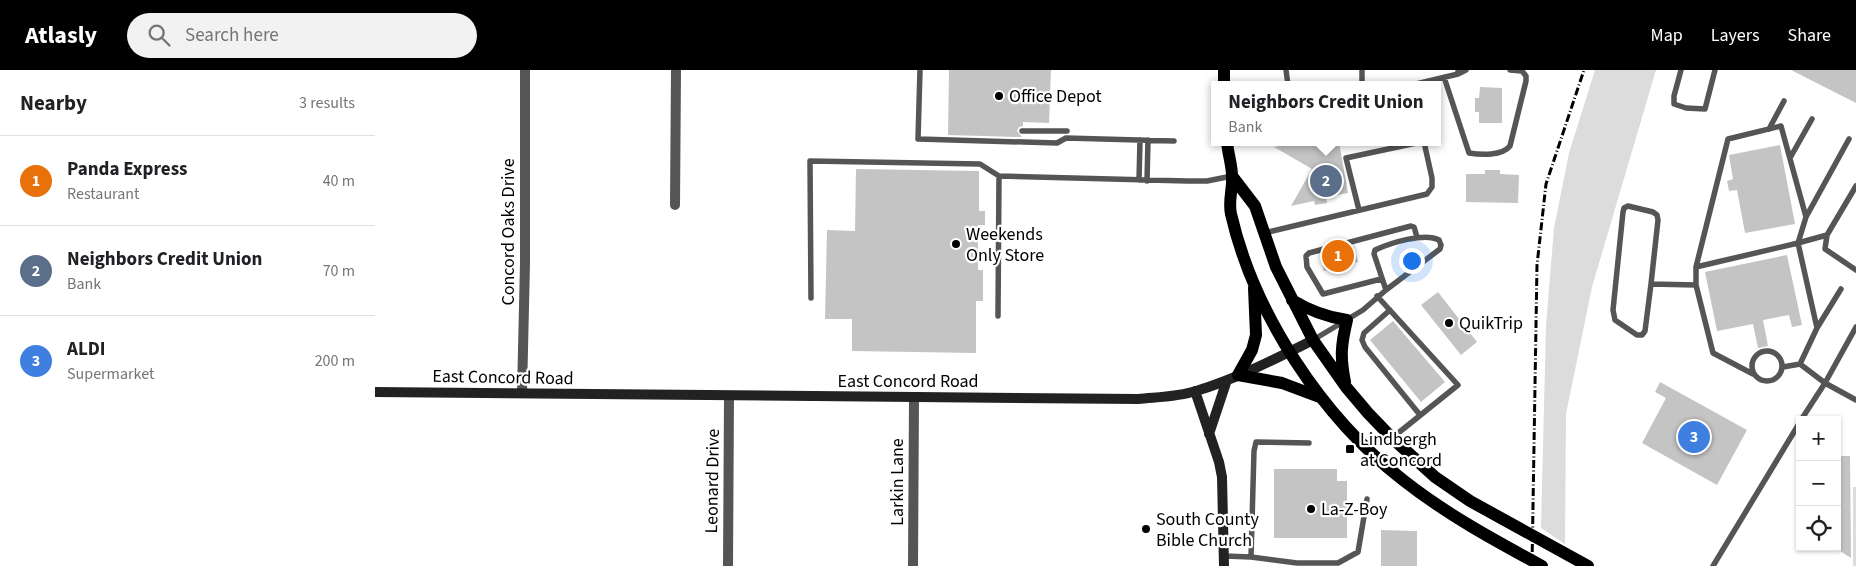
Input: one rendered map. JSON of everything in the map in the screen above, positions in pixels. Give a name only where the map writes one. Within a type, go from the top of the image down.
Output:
[{"type":"main road","points":[[1228,146],[1232,176],[1230,211],[1240,246],[1254,283],[1277,331],[1322,398],[1343,424],[1401,479],[1434,503],[1542,566]]},
{"type":"main road","points":[[1232,176],[1255,206],[1276,267],[1313,340],[1346,387],[1392,438],[1435,477],[1470,501],[1588,566]]},
{"type":"main road","points":[[1254,283],[1256,335],[1252,350],[1233,378],[1282,383],[1322,398]]},
{"type":"main road","points":[[1291,299],[1309,310],[1328,317],[1347,320],[1342,342],[1341,362],[1346,387]]},
{"type":"street","name":"Concord Oaks Drive","points":[[522,393],[525,263],[525,70]]},
{"type":"street","points":[[675,206],[676,70]]},
{"type":"street","name":"East Concord Road","points":[[375,392],[1138,399],[1195,391],[1233,378],[1313,340]]},
{"type":"street","points":[[1209,434],[1233,378]]},
{"type":"street","points":[[1195,391],[1219,462],[1222,477],[1225,561]]},
{"type":"street","name":"Leonard Drive","points":[[727,566],[729,396]]},
{"type":"street","name":"Larkin Lane","points":[[913,566],[914,398]]},
{"type":"lane","points":[[920,70],[918,139],[1057,142],[1067,134]]},
{"type":"lane","points":[[1428,81],[1467,70]]},
{"type":"lane","points":[[1445,77],[1469,152],[1501,153],[1510,146],[1526,81],[1526,76],[1522,71],[1510,70]]},
{"type":"lane","points":[[1681,70],[1674,96],[1674,104],[1687,108],[1705,109],[1715,70]]},
{"type":"lane","points":[[1769,129],[1785,100]]},
{"type":"lane","points":[[1790,158],[1812,119]]},
{"type":"lane","points":[[1783,367],[1779,375],[1771,381],[1761,380],[1713,353],[1696,285],[1696,267],[1728,139],[1781,126],[1806,217]]},
{"type":"lane","points":[[1022,131],[1174,141]]},
{"type":"lane","points":[[1817,328],[1798,243],[1806,217],[1849,139]]},
{"type":"lane","points":[[1139,180],[1140,140]]},
{"type":"lane","points":[[1147,180],[1148,140]]},
{"type":"lane","points":[[1359,210],[1345,161],[1346,158],[1403,146]]},
{"type":"lane","points":[[1264,233],[1427,194],[1432,187],[1432,178],[1423,146]]},
{"type":"lane","points":[[811,298],[810,161],[981,164],[999,176],[1207,180],[1232,176]]},
{"type":"lane","points":[[998,316],[999,176]]},
{"type":"lane","points":[[1856,186],[1827,235],[1825,249],[1856,270]]},
{"type":"lane","points":[[1628,206],[1653,212],[1657,215],[1651,284],[1645,331],[1642,335],[1637,335],[1615,320],[1613,310],[1623,212],[1624,208],[1628,206]]},
{"type":"lane","points":[[1381,279],[1323,294],[1306,264],[1306,256],[1309,253],[1411,226],[1414,227],[1417,237],[1375,250],[1374,254],[1386,290]]},
{"type":"lane","points":[[1696,267],[1827,235]]},
{"type":"lane","name":"East Concord Road","points":[[1313,340],[1347,320],[1440,249],[1439,240],[1434,237],[1417,237]]},
{"type":"lane","points":[[1651,284],[1696,285]]},
{"type":"lane","points":[[1800,364],[1817,328],[1841,290]]},
{"type":"lane","points":[[1377,296],[1458,384],[1392,438]]},
{"type":"lane","points":[[1390,310],[1364,333],[1365,348],[1420,415]]},
{"type":"lane","points":[[1803,416],[1825,383],[1856,327]]},
{"type":"lane","points":[[1753,374],[1751,369],[1753,359],[1756,355],[1765,351],[1774,353],[1783,367]]},
{"type":"lane","points":[[1783,367],[1800,364],[1825,383],[1856,400]]},
{"type":"lane","points":[[1713,566],[1796,428]]},
{"type":"lane","points":[[1251,557],[1253,451],[1256,442],[1309,443]]},
{"type":"lane","points":[[1225,561],[1251,557],[1297,563],[1338,563],[1358,552],[1367,499]]},
{"type":"shaded area","points":[[1595,70],[1656,70],[1592,287],[1566,414],[1565,544],[1541,528],[1546,326],[1554,228],[1569,153]]},
{"type":"shaded area","points":[[1853,487],[1856,487],[1856,566],[1853,566]]},
{"type":"building","name":"Office Depot","points":[[949,70],[1051,70],[1049,123],[1023,122],[1023,126],[1019,127],[1017,131],[1022,137],[948,135]]},
{"type":"building","points":[[1791,70],[1856,70],[1856,103]]},
{"type":"building","points":[[1480,87],[1502,88],[1502,123],[1479,123],[1479,112],[1475,112],[1475,98],[1479,98]]},
{"type":"building","points":[[1780,145],[1795,224],[1745,233],[1737,190],[1729,191],[1727,181],[1733,179],[1729,155]]},
{"type":"building","points":[[1340,146],[1348,193],[1326,197],[1327,203],[1315,205],[1314,201],[1291,206],[1312,169],[1274,147]]},
{"type":"building","points":[[856,169],[979,171],[979,211],[985,211],[985,225],[978,225],[978,270],[983,270],[983,301],[976,301],[976,353],[852,351],[852,319],[825,319],[827,230],[855,231]]},
{"type":"building","points":[[1485,170],[1500,170],[1500,174],[1519,175],[1518,203],[1466,202],[1466,174],[1485,174]]},
{"type":"building","points":[[1354,246],[1358,262],[1324,271],[1320,255]]},
{"type":"building","points":[[1787,255],[1802,325],[1792,327],[1789,315],[1763,320],[1768,346],[1758,348],[1753,324],[1717,331],[1705,272]]},
{"type":"building","name":"QuikTrip","points":[[1438,292],[1477,342],[1461,355],[1421,305]]},
{"type":"building","name":"QuikTrip","points":[[1393,321],[1445,382],[1421,402],[1370,340]]},
{"type":"building","points":[[1660,382],[1747,430],[1717,485],[1642,443],[1666,398],[1655,392]]},
{"type":"building","points":[[1841,456],[1850,456],[1851,558],[1840,551]]},
{"type":"building","name":"La-Z-Boy","points":[[1274,469],[1337,469],[1337,481],[1347,481],[1347,538],[1274,538]]},
{"type":"building","points":[[1381,530],[1417,531],[1417,566],[1381,566]]},
{"type":"railway","points":[[1532,566],[1537,265],[1546,184],[1584,70]]},
{"type":"place","name":"Office Depot","points":[[999,96]]},
{"type":"place","name":"Neighbors Credit Union","points":[[1326,181]]},
{"type":"place","name":"Weekends Only Store","points":[[956,244]]},
{"type":"place","name":"Panda Express","points":[[1338,256]]},
{"type":"place","name":"QuikTrip","points":[[1449,323]]},
{"type":"place","name":"ALDI","points":[[1694,437]]},
{"type":"place","name":"Lindbergh at Concord","points":[[1350,449]]},
{"type":"place","name":"La-Z-Boy","points":[[1311,509]]},
{"type":"place","name":"South County Bible Church","points":[[1146,529]]}]
